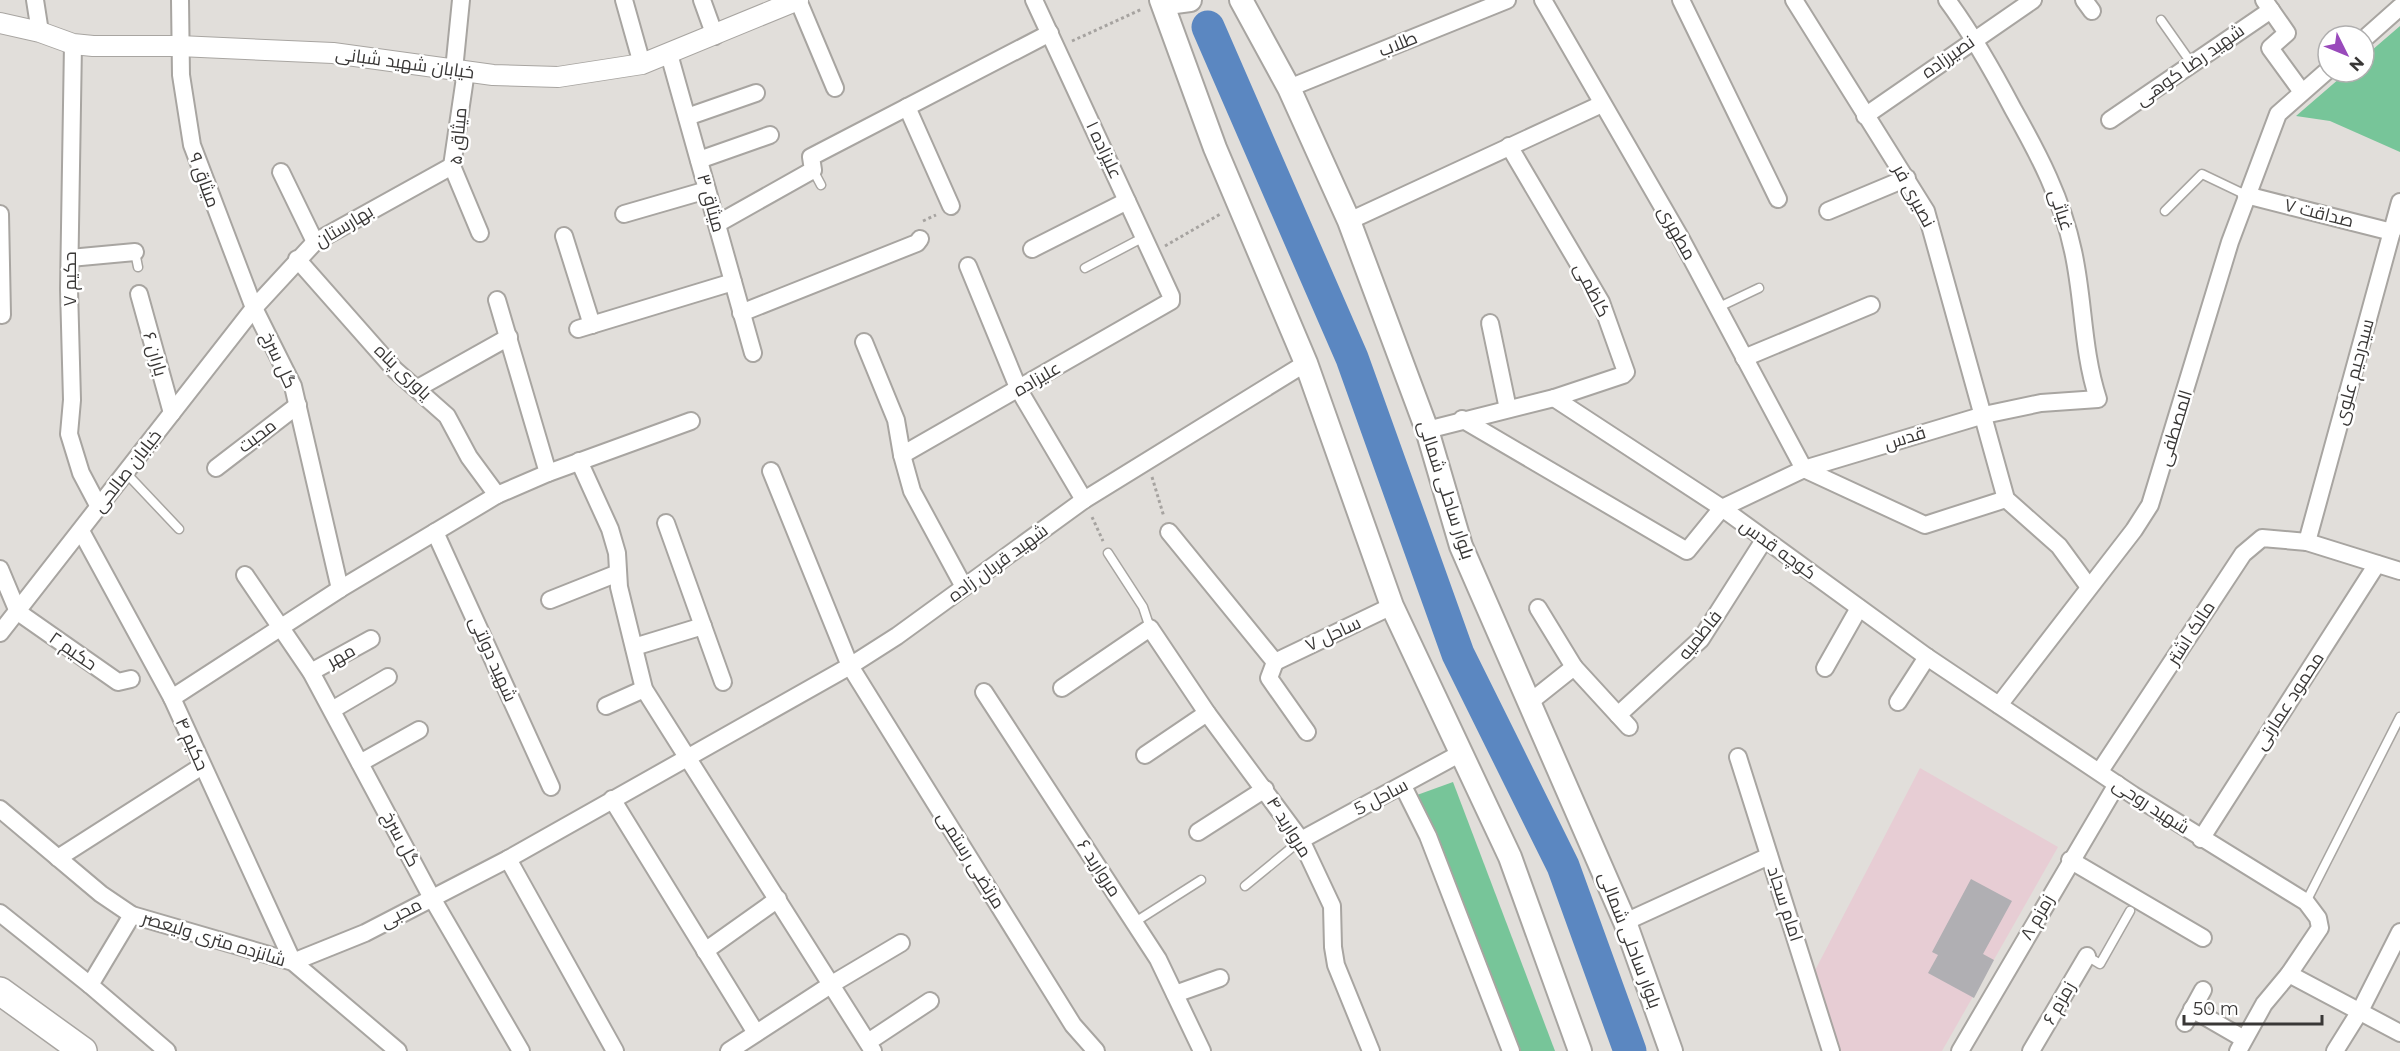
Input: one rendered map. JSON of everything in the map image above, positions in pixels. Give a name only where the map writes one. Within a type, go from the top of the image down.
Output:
[{"type":"highway","points":[[0,991],[83,1051]]},
{"type":"main road","points":[[1190,0],[1158,2],[1306,363],[1392,606],[1510,857],[1555,974],[1580,1051]]},
{"type":"main road","name":"بلوار ساحلی شمالی","points":[[1241,0],[1289,88],[1349,221],[1427,430],[1461,546],[1624,922],[1671,1051]]},
{"type":"street","points":[[34,0],[40,32]]},
{"type":"street","name":"میثاق ۹","points":[[180,0],[179,45],[184,108],[192,145],[254,308]]},
{"type":"street","name":"میثاق ۵","points":[[461,0],[460,70],[452,166],[480,233]]},
{"type":"street","points":[[624,0],[642,64]]},
{"type":"street","points":[[702,0],[715,36]]},
{"type":"street","points":[[798,0],[835,88]]},
{"type":"street","name":"خیابان شهید شبانی","points":[[0,23],[40,32],[73,44],[93,46],[179,45],[333,52],[460,70],[525,77],[558,77],[642,64],[715,36],[798,0]]},
{"type":"street","name":"علیزاده ۱","points":[[1034,0],[1144,237],[1171,301]]},
{"type":"street","name":"طلاب","points":[[1289,88],[1507,0]]},
{"type":"street","name":"مطهری","points":[[1543,0],[1680,237],[1804,469]]},
{"type":"street","name":"نصیری فر","points":[[1794,0],[1865,116],[1907,178],[1932,227],[2006,499]]},
{"type":"street","name":"غیاثی","points":[[1947,0],[1975,38],[2037,152],[2060,202],[2074,254],[2087,361],[2098,399]]},
{"type":"street","name":"نصیرزاده","points":[[1865,116],[2032,0]]},
{"type":"street","points":[[1686,2],[1778,199]]},
{"type":"street","points":[[2267,5],[2287,33],[2270,48],[2302,93],[2316,81]]},
{"type":"street","name":"شهید رضا کوهی","points":[[2110,120],[2192,64],[2267,5]]},
{"type":"street","points":[[2376,28],[2400,7]]},
{"type":"street","points":[[717,224],[817,177],[812,157],[1050,33]]},
{"type":"street","name":"حکیم ۷","points":[[73,44],[70,258],[72,400],[69,434],[81,473],[99,507]]},
{"type":"street","name":"میثاق ۳","points":[[669,54],[753,353]]},
{"type":"street","points":[[687,117],[756,93]]},
{"type":"street","name":"المصطفی","points":[[1999,705],[2134,530],[2156,490],[2246,195],[2278,114],[2302,93]]},
{"type":"street","points":[[1349,221],[1602,104]]},
{"type":"street","points":[[907,107],[951,206]]},
{"type":"street","points":[[699,160],[770,135]]},
{"type":"street","name":"کاظمی","points":[[1509,146],[1601,302],[1626,366],[1626,372],[1623,375],[1554,398]]},
{"type":"street","name":"بهارستان","points":[[254,308],[315,242],[452,166]]},
{"type":"street","points":[[281,172],[315,242]]},
{"type":"street","points":[[1828,211],[1907,178]]},
{"type":"street","points":[[624,214],[707,190]]},
{"type":"street","name":"صداقت ۷","points":[[2246,195],[2392,232]]},
{"type":"street","points":[[1032,249],[1127,201]]},
{"type":"street","name":"سیدرحیم علوی","points":[[2307,542],[2400,202]]},
{"type":"street","points":[[0,214],[2,315]]},
{"type":"street","points":[[564,236],[585,327],[733,282]]},
{"type":"street","points":[[741,313],[917,243],[920,239]]},
{"type":"street","points":[[70,258],[136,260]]},
{"type":"street","name":"یاوری پناه","points":[[297,259],[395,370],[447,416],[470,457],[496,495]]},
{"type":"street","points":[[968,266],[1019,390],[1084,500]]},
{"type":"street","name":"باران ۶","points":[[139,294],[172,413]]},
{"type":"street","points":[[497,300],[548,472]]},
{"type":"street","name":"علیزاده","points":[[902,455],[1171,301]]},
{"type":"street","points":[[1744,358],[1871,305]]},
{"type":"street","name":"گل سرخ","points":[[254,308],[288,374],[298,405],[340,589]]},
{"type":"street","name":"خیابان صالحی","points":[[0,633],[254,308]]},
{"type":"street","points":[[1490,323],[1508,409]]},
{"type":"street","points":[[418,388],[509,337]]},
{"type":"street","points":[[864,342],[896,420],[902,455],[912,490],[964,587]]},
{"type":"street","name":"شهید قربان زاده","points":[[612,800],[850,666],[897,636],[1084,500],[1306,363]]},
{"type":"street","points":[[1427,430],[1462,419],[1554,398]]},
{"type":"street","name":"کوچه قدس","points":[[1554,398],[1722,508],[1927,657],[1999,705]]},
{"type":"street","name":"قدس","points":[[1722,508],[1804,469],[1984,415],[2041,403],[2098,399]]},
{"type":"street","name":"محبت","points":[[216,468],[298,405]]},
{"type":"street","points":[[1462,419],[1687,551],[1722,508]]},
{"type":"street","points":[[172,698],[340,589],[496,495],[548,472],[691,421]]},
{"type":"street","points":[[579,461],[610,529],[617,553],[619,586],[644,689],[871,1047],[930,1001]]},
{"type":"street","points":[[1804,469],[1925,525],[2006,499],[2059,546],[2089,587]]},
{"type":"street","name":"مرتضی رستمی","points":[[771,471],[850,666],[1073,1025],[1092,1050]]},
{"type":"street","points":[[666,523],[723,682]]},
{"type":"street","name":"حکیم ۴","points":[[81,531],[172,698],[293,962]]},
{"type":"street","name":"شهید دولتی","points":[[435,532],[551,787]]},
{"type":"street","points":[[1169,532],[1275,662],[1269,678],[1307,732]]},
{"type":"street","name":"مالک اشتر","points":[[2100,771],[2243,554],[2262,538],[2307,542],[2400,571]]},
{"type":"street","name":"فاطمیه","points":[[1574,667],[1623,721],[1701,639],[1764,540]]},
{"type":"street","name":"محمود عمارتی","points":[[2202,838],[2377,564]]},
{"type":"street","points":[[0,569],[18,612]]},
{"type":"street","points":[[550,600],[618,573]]},
{"type":"street","name":"گل سرخ","points":[[245,575],[311,672],[432,897],[521,1051]]},
{"type":"street","name":"ساحل ۷","points":[[1275,662],[1392,606]]},
{"type":"street","points":[[1530,702],[1574,667],[1538,608]]},
{"type":"street","points":[[1825,668],[1859,608]]},
{"type":"street","name":"حکیم ۲","points":[[18,612],[118,682],[131,679]]},
{"type":"street","points":[[634,647],[703,626]]},
{"type":"street","points":[[1062,688],[1150,628]]},
{"type":"street","name":"مروارید ۴","points":[[1150,628],[1207,713],[1301,840],[1332,906],[1336,965],[1371,1051]]},
{"type":"street","name":"مهر","points":[[311,672],[370,639]]},
{"type":"street","points":[[1898,702],[1927,657]]},
{"type":"street","points":[[332,710],[388,677]]},
{"type":"street","points":[[606,706],[644,689]]},
{"type":"street","name":"مروارید ۶","points":[[984,692],[1134,922],[1175,994],[1202,1051]]},
{"type":"street","name":"شهید روحی","points":[[1999,705],[2117,784],[2307,902]]},
{"type":"street","points":[[1145,755],[1207,713]]},
{"type":"street","points":[[360,763],[419,730]]},
{"type":"street","name":"ساحل 5","points":[[1301,840],[1461,753]]},
{"type":"street","name":"امام سجاد","points":[[1738,757],[1832,1051]]},
{"type":"street","points":[[58,858],[202,766]]},
{"type":"street","name":"زمزم ۸","points":[[1960,1051],[2070,860],[2117,784]]},
{"type":"street","points":[[1403,786],[1428,836],[1510,1051]]},
{"type":"street","points":[[1198,832],[1265,789]]},
{"type":"street","points":[[612,800],[756,1033]]},
{"type":"street","name":"محبی","points":[[293,962],[364,933],[508,859],[612,800]]},
{"type":"street","name":"شانزده متری ولیعصر","points":[[0,809],[101,894],[132,915],[293,962],[398,1051]]},
{"type":"street","points":[[1624,922],[1769,856]]},
{"type":"street","points":[[508,859],[615,1051]]},
{"type":"street","points":[[2070,860],[2203,938]]},
{"type":"street","points":[[705,951],[778,899]]},
{"type":"street","points":[[2203,990],[2189,1016],[2241,1045],[2264,1004],[2289,974],[2320,928],[2318,918],[2307,902]]},
{"type":"street","points":[[0,913],[167,1051]]},
{"type":"street","points":[[90,986],[132,915]]},
{"type":"street","points":[[2335,1051],[2360,1011],[2400,932]]},
{"type":"street","points":[[729,1051],[832,984],[901,943]]},
{"type":"street","name":"زمزم ۶","points":[[2031,1051],[2087,956]]},
{"type":"street","points":[[2289,974],[2400,1033]]},
{"type":"street","points":[[1175,994],[1220,978]]},
{"type":"lane","points":[[2161,20],[2192,64]]},
{"type":"lane","points":[[2165,211],[2202,174],[2246,195]]},
{"type":"lane","points":[[1085,268],[1144,237]]},
{"type":"lane","points":[[1717,308],[1760,288]]},
{"type":"lane","points":[[126,473],[179,529]]},
{"type":"lane","points":[[1108,553],[1143,607],[1150,628]]},
{"type":"lane","points":[[2307,902],[2400,717]]},
{"type":"lane","points":[[1245,886],[1301,840]]},
{"type":"lane","points":[[1134,922],[1201,880]]},
{"type":"lane","points":[[2087,956],[2100,964],[2130,911]]},
{"type":"path","points":[[1057,48],[1158,2]]},
{"type":"path","points":[[1151,253],[1239,204]]},
{"type":"path","points":[[920,239],[916,225],[951,206]]},
{"type":"path","points":[[1147,461],[1169,532]]},
{"type":"path","points":[[1084,500],[1108,553]]},
{"type":"shaded area","points":[[1920,768],[2058,847],[1942,1051],[1831,1051],[1809,982]]},
{"type":"green space","points":[[2400,26],[2400,152],[2330,121],[2296,116],[2333,84],[2376,84],[2376,47]]},
{"type":"green space","points":[[1453,782],[1555,1051],[1516,1051],[1417,795]]},
{"type":"building","points":[[1971,879],[2012,901],[1983,954],[1994,960],[1974,998],[1928,973],[1938,955],[1932,952]]},
{"type":"waterway","points":[[1208,27],[1352,358],[1458,654],[1563,866],[1630,1051]]}]
